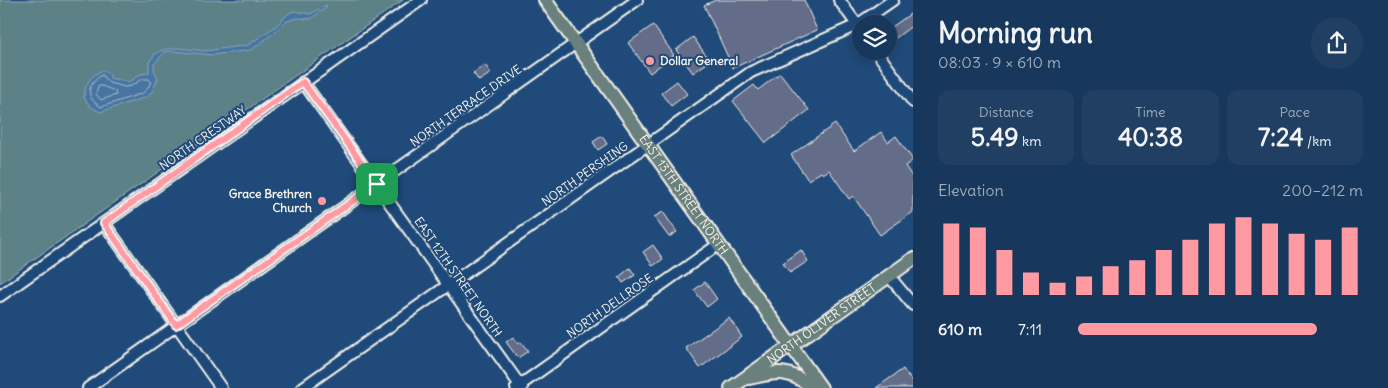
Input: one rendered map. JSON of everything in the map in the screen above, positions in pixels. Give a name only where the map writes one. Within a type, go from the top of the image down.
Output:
[{"type":"main road","name":"EAST 13TH STREET NORTH","points":[[545,0],[821,388]]},
{"type":"main road","name":"NORTH OLIVER STREET","points":[[731,388],[913,259]]},
{"type":"main road","points":[[742,380],[779,372],[790,374],[814,388]]},
{"type":"street","name":"NORTH CRESTWAY","points":[[0,296],[421,0]]},
{"type":"street","name":"NORTH TERRACE DRIVE","points":[[88,388],[637,0]]},
{"type":"street","points":[[839,0],[852,18]]},
{"type":"street","name":"NORTH PERSHING","points":[[875,15],[893,0]]},
{"type":"street","name":"NORTH PERSHING","points":[[302,388],[751,72],[852,31]]},
{"type":"street","points":[[883,60],[913,102]]},
{"type":"street","name":"EAST 12TH STREET NORTH","points":[[303,82],[449,285],[519,387]]},
{"type":"street","points":[[104,223],[221,388]]},
{"type":"street","name":"NORTH DELLROSE","points":[[519,387],[719,244]]},
{"type":"street","points":[[889,276],[913,305]]},
{"type":"green space","points":[[0,0],[403,0],[0,283]]},
{"type":"water","points":[[327,5],[326,8],[310,19],[297,18],[285,22],[251,50],[213,55],[165,52],[154,64],[154,70],[158,78],[152,92],[146,97],[100,112],[90,106],[84,98],[85,89],[89,81],[98,72],[103,70],[110,75],[110,78],[129,82],[141,74],[149,73],[149,62],[155,54],[163,50],[178,48],[205,51],[248,45],[276,26],[289,13],[294,11],[310,14]]},
{"type":"building","points":[[716,0],[804,0],[817,30],[733,68],[704,5]]},
{"type":"building","points":[[913,12],[913,25],[897,37],[897,23]]},
{"type":"building","points":[[653,25],[674,55],[650,73],[628,43]]},
{"type":"building","points":[[693,37],[710,61],[693,73],[676,50]]},
{"type":"building","points":[[485,65],[491,73],[479,81],[473,73]]},
{"type":"building","points":[[780,73],[809,110],[766,143],[733,101],[754,85],[758,90]]},
{"type":"building","points":[[677,81],[687,94],[671,106],[661,93]]},
{"type":"building","points":[[835,124],[854,151],[881,132],[888,142],[896,136],[913,160],[905,166],[913,178],[913,212],[880,235],[853,196],[849,199],[829,170],[823,174],[821,172],[808,180],[791,155]]},
{"type":"building","points":[[602,136],[607,144],[598,150],[593,142]]},
{"type":"building","points":[[663,212],[677,232],[669,237],[654,217]]},
{"type":"building","points":[[653,245],[663,259],[653,266],[643,252]]},
{"type":"building","points":[[801,250],[808,261],[790,273],[783,263]]},
{"type":"building","points":[[630,268],[635,275],[623,283],[619,277]]},
{"type":"building","points":[[705,282],[717,299],[707,307],[694,290]]},
{"type":"building","points":[[729,318],[742,337],[700,368],[686,348]]},
{"type":"building","points":[[513,337],[518,344],[521,342],[528,351],[518,358],[506,342]]},
{"type":"building","points":[[903,369],[913,383],[913,388],[876,388]]},
{"type":"place","name":"Dollar General","points":[[650,61]]},
{"type":"place","name":"Grace Brethren Church","points":[[322,201]]},
{"type":"route","points":[[303,82],[377,184],[176,325],[104,223],[303,82]]}]
